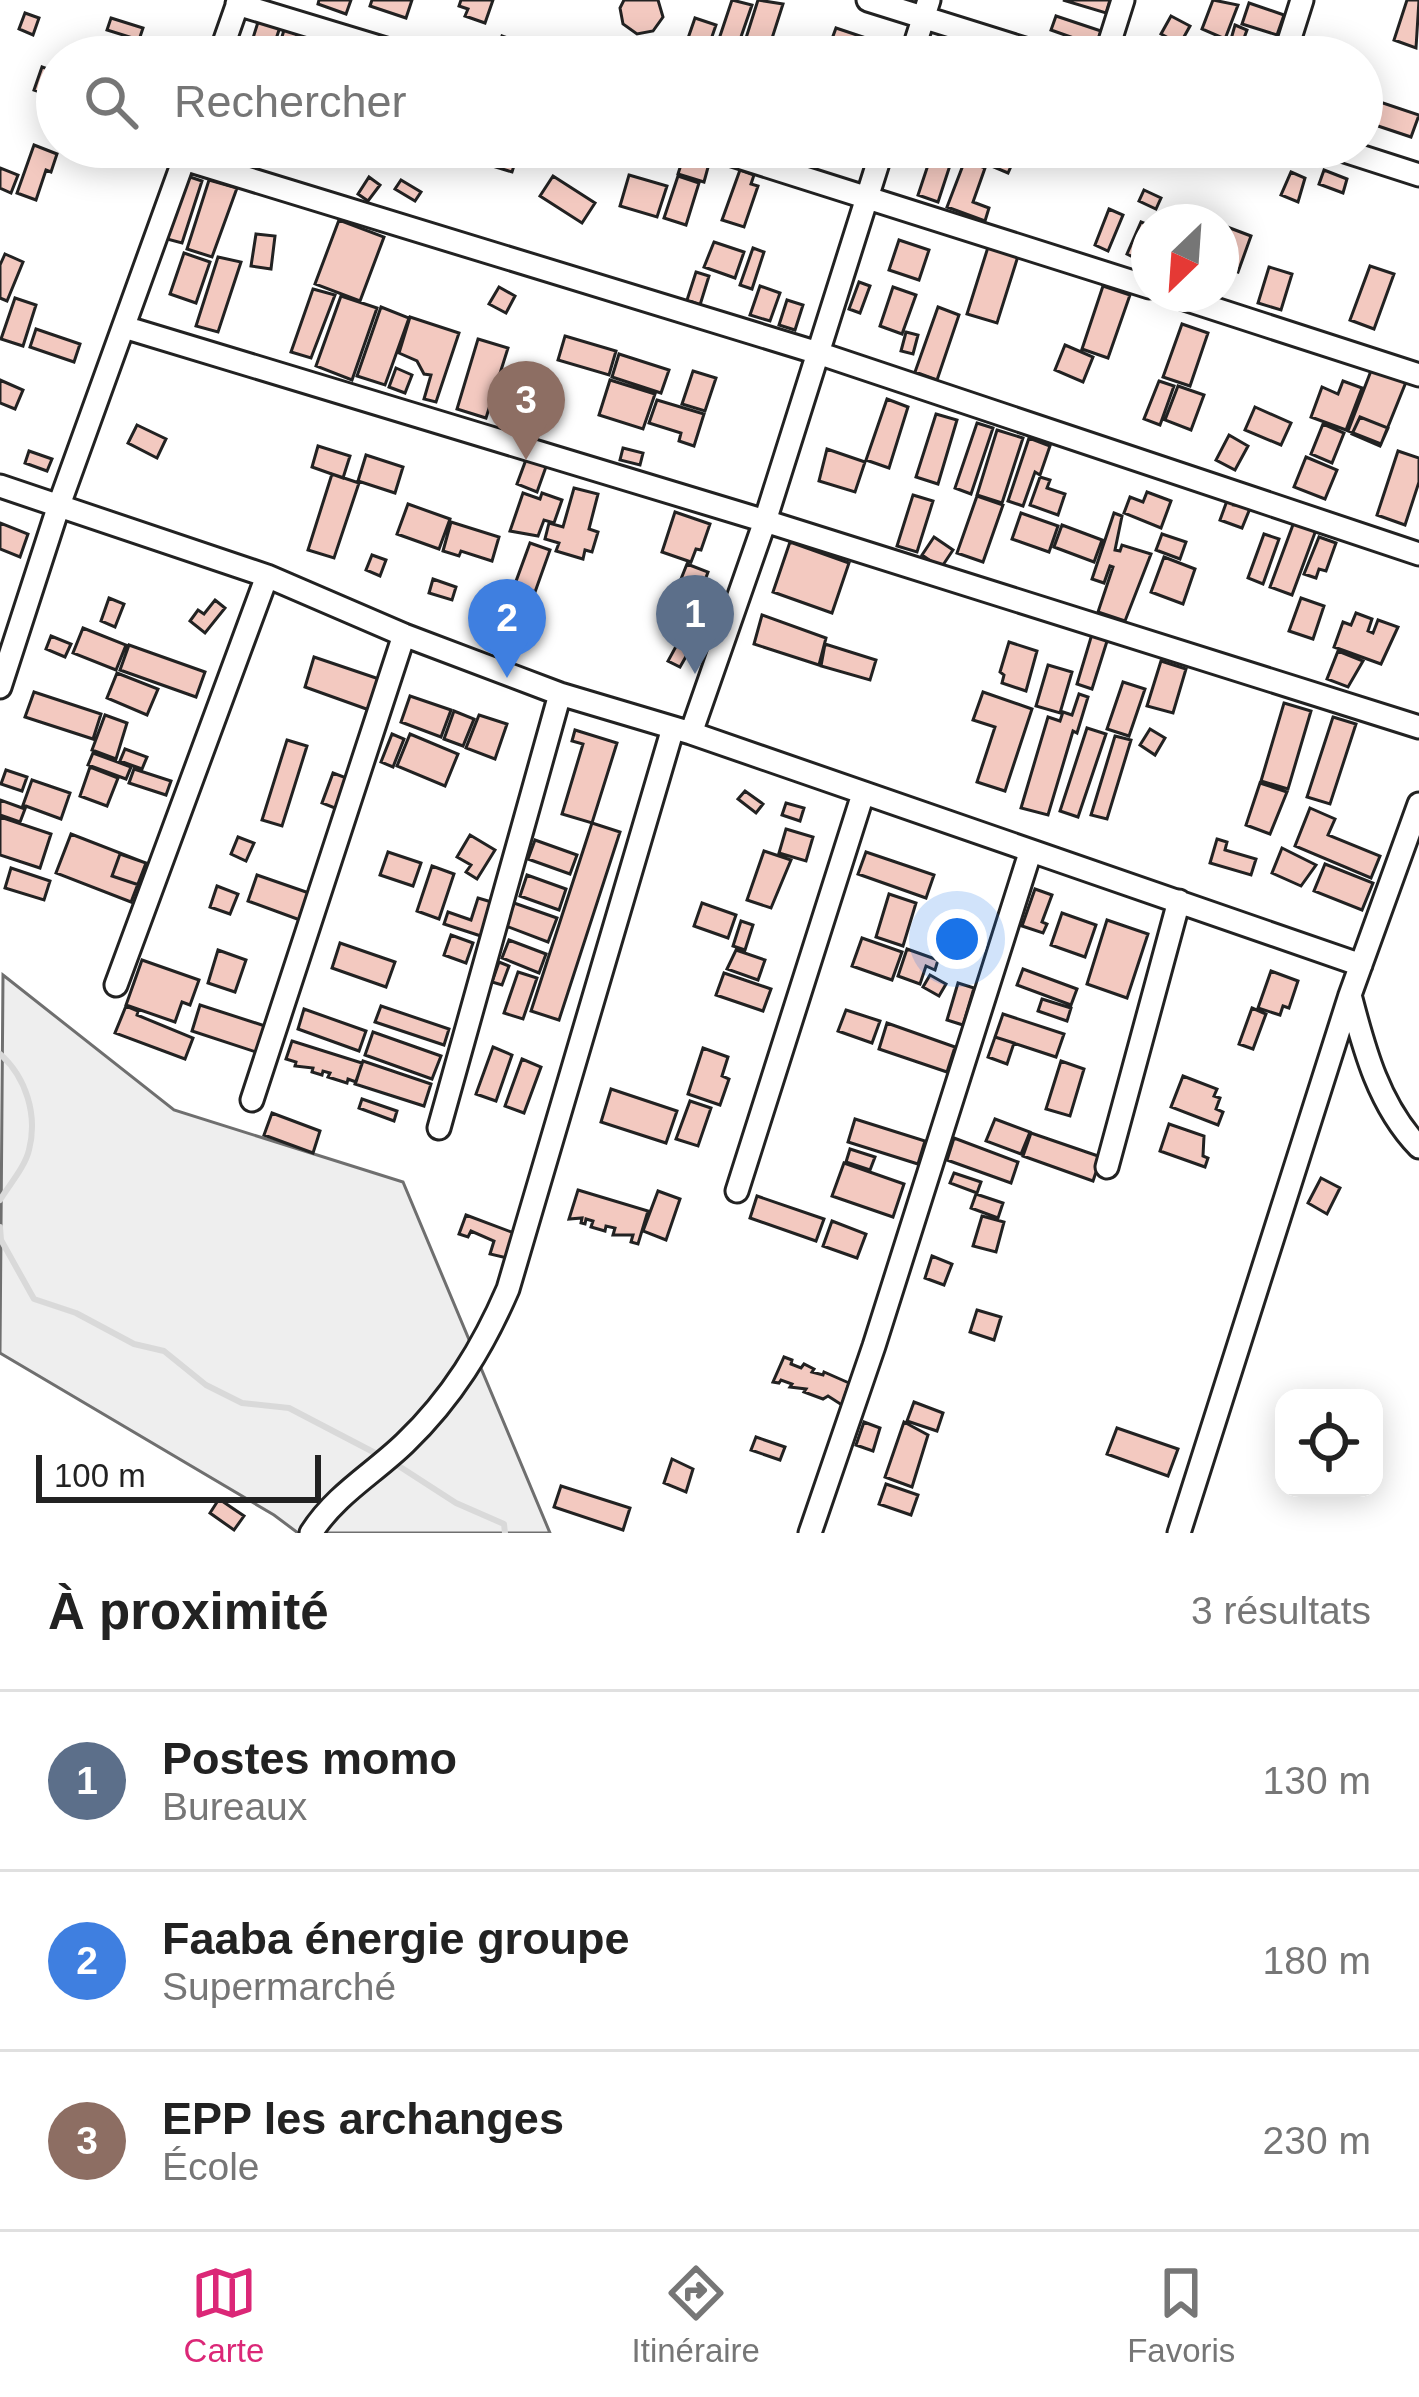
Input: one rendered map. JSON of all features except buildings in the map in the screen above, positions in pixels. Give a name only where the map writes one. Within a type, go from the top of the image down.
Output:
[{"type":"street","points":[[868,0],[927,8],[997,36]]},
{"type":"street","points":[[1112,36],[1124,0]]},
{"type":"street","points":[[1291,36],[1302,0]]},
{"type":"street","points":[[226,36],[238,2],[346,36]]},
{"type":"street","points":[[1383,163],[1419,175]]},
{"type":"street","points":[[0,687],[59,506],[181,168]]},
{"type":"street","points":[[233,168],[818,353],[1419,554]]},
{"type":"street","points":[[776,168],[1131,281]]},
{"type":"street","points":[[311,1533],[353,1483],[404,1444],[448,1395],[484,1345],[508,1288],[682,731],[765,521],[877,168]]},
{"type":"street","points":[[1225,312],[1419,375]]},
{"type":"street","points":[[124,327],[765,521],[1419,727]]},
{"type":"street","points":[[0,486],[267,577],[560,694],[682,731],[1361,964]]},
{"type":"street","points":[[116,985],[267,577]]},
{"type":"street","points":[[252,1100],[404,635]]},
{"type":"street","points":[[439,1128],[560,694]]},
{"type":"street","points":[[737,1191],[863,794]]},
{"type":"street","points":[[1179,1533],[1350,995],[1419,804]]},
{"type":"street","points":[[810,1533],[1030,853]]},
{"type":"street","points":[[1107,1168],[1179,901]]},
{"type":"street","points":[[1350,995],[1366,1058],[1404,1132],[1419,1147]]},
{"type":"shaded area","points":[[3,975],[174,1110],[403,1182],[550,1533],[298,1533],[0,1353]]},
{"type":"waterway","points":[[0,1054],[23,1085],[32,1123],[27,1156],[0,1200]]},
{"type":"waterway","points":[[0,1227],[1,1240],[34,1299],[76,1313],[134,1344],[164,1351],[206,1385],[242,1403],[289,1408],[379,1455]]},
{"type":"waterway","points":[[391,1461],[456,1503],[504,1524],[505,1533]]},
{"type":"place","name":"EPP les archanges","points":[[526,460]]},
{"type":"place","name":"Postes momo","points":[[695,674]]},
{"type":"place","name":"Faaba énergie groupe","points":[[507,678]]}]
